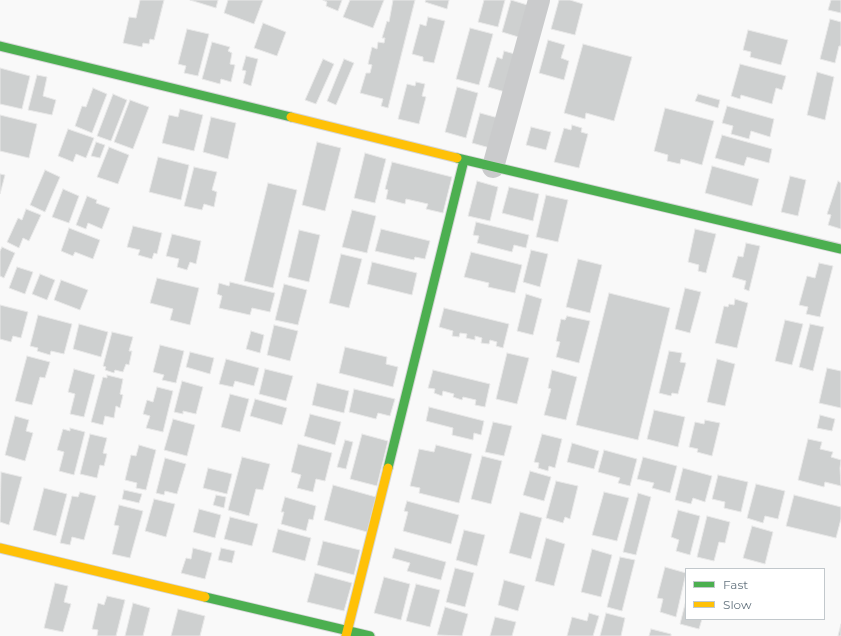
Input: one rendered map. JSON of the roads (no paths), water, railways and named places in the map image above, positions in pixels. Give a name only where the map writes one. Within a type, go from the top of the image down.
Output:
[{"type":"street","points":[[493,167],[539,0]]},
{"type":"street","points":[[0,46],[493,167],[841,249]]},
{"type":"street","points":[[347,633],[464,160]]},
{"type":"street","points":[[0,548],[347,633],[370,636]]}]
